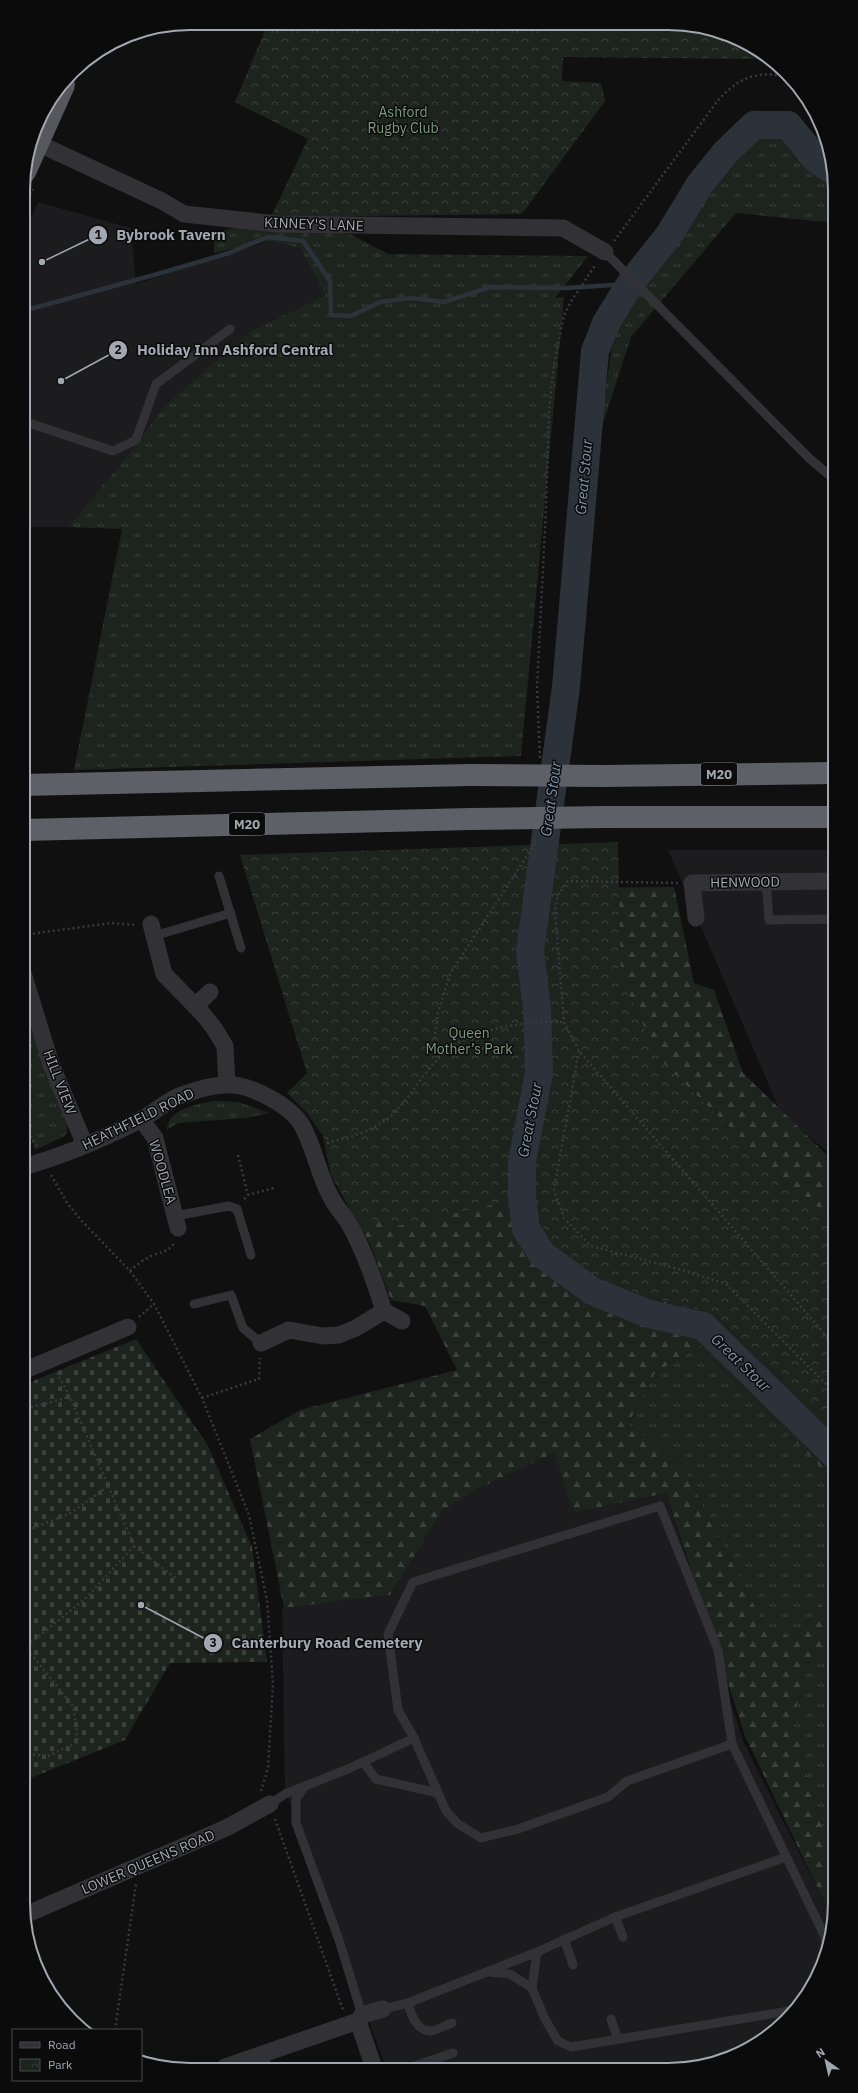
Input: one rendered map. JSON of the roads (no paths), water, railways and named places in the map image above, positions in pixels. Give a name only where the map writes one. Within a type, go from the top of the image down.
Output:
[{"type":"highway","points":[[44,124],[51,110]]},
{"type":"highway","name":"M20","points":[[30,785],[470,775],[603,776],[828,773]]},
{"type":"highway","name":"M20","points":[[30,830],[471,819],[604,817],[828,817]]},
{"type":"street","name":"KINNEY'S LANE","points":[[37,143],[162,201],[184,214],[278,224],[563,228],[609,256]]},
{"type":"street","name":"HENWOOD","points":[[696,918],[692,883],[828,881]]},
{"type":"street","points":[[152,930],[164,974],[214,1028],[225,1046],[227,1084]]},
{"type":"street","points":[[195,1006],[210,992]]},
{"type":"street","name":"HILL VIEW","points":[[30,1012],[85,1145]]},
{"type":"street","name":"HEATHFIELD ROAD","points":[[30,1165],[85,1145],[141,1119],[178,1097],[202,1089],[227,1084],[256,1091],[288,1109],[302,1126],[332,1199],[348,1222],[359,1246],[378,1290],[384,1311]]},
{"type":"street","name":"WOODLEA","points":[[141,1119],[154,1138],[176,1222]]},
{"type":"street","points":[[261,1343],[289,1330],[323,1336],[339,1335],[356,1328],[384,1311],[402,1321]]},
{"type":"street","points":[[30,1368],[128,1327]]},
{"type":"street","name":"LOWER QUEENS ROAD","points":[[30,1914],[226,1828],[270,1804]]},
{"type":"street","points":[[252,2063],[265,2061],[383,2009]]},
{"type":"street","points":[[356,2020],[372,2063]]},
{"type":"lane","points":[[609,256],[810,459],[828,474]]},
{"type":"lane","points":[[30,423],[113,451],[136,440],[156,384],[230,329]]},
{"type":"lane","points":[[219,876],[241,948]]},
{"type":"lane","points":[[766,882],[769,920],[828,919]]},
{"type":"lane","points":[[152,930],[231,913]]},
{"type":"lane","points":[[176,1222],[229,1206],[235,1208],[237,1209],[251,1255]]},
{"type":"lane","points":[[194,1304],[231,1295],[243,1328],[261,1343]]},
{"type":"lane","points":[[732,1744],[627,1781],[608,1797],[518,1829],[481,1838],[458,1824],[446,1811],[414,1738],[398,1710],[388,1634],[413,1582],[660,1506],[718,1650],[732,1744],[825,1936]]},
{"type":"lane","points":[[270,1804],[285,1794],[363,1762],[414,1738]]},
{"type":"lane","points":[[363,1762],[376,1779],[438,1793]]},
{"type":"lane","points":[[305,1786],[296,1799],[296,1823],[339,1940],[356,2020]]},
{"type":"lane","points":[[383,2009],[408,2003],[537,1952],[615,1917],[786,1857]]},
{"type":"lane","points":[[615,1917],[623,1937]]},
{"type":"lane","points":[[564,1939],[572,1965]]},
{"type":"lane","points":[[537,1952],[532,1988],[545,2020],[558,2041],[571,2048],[785,2012]]},
{"type":"lane","points":[[488,1971],[510,1974],[532,1988]]},
{"type":"lane","points":[[408,2003],[412,2018],[422,2028],[431,2030],[452,2023]]},
{"type":"lane","points":[[611,2019],[618,2039]]},
{"type":"lane","points":[[426,2063],[453,2053]]},
{"type":"waterway","name":"Great Stour","points":[[826,166],[816,159],[788,125],[754,125],[725,153],[700,184],[669,235],[630,284],[606,323],[595,351],[566,687],[530,951],[537,1009],[539,1073],[522,1161],[522,1197],[526,1229],[542,1254],[592,1291],[649,1314],[703,1326],[828,1448]]},
{"type":"waterway","points":[[30,309],[229,253],[268,237],[303,241],[330,281],[331,315],[351,316],[380,302],[411,298],[444,302],[490,287],[565,288],[630,284]]},
{"type":"place","name":"Bybrook Tavern","points":[[42,262]]},
{"type":"place","name":"Holiday Inn Ashford Central","points":[[61,381]]},
{"type":"place","name":"Canterbury Road Cemetery","points":[[141,1605]]},
{"type":"park label","name":"Ashford Rugby Club","points":[[403,120]]},
{"type":"park label","name":"Queen Mother’s Park","points":[[469,1042]]}]
